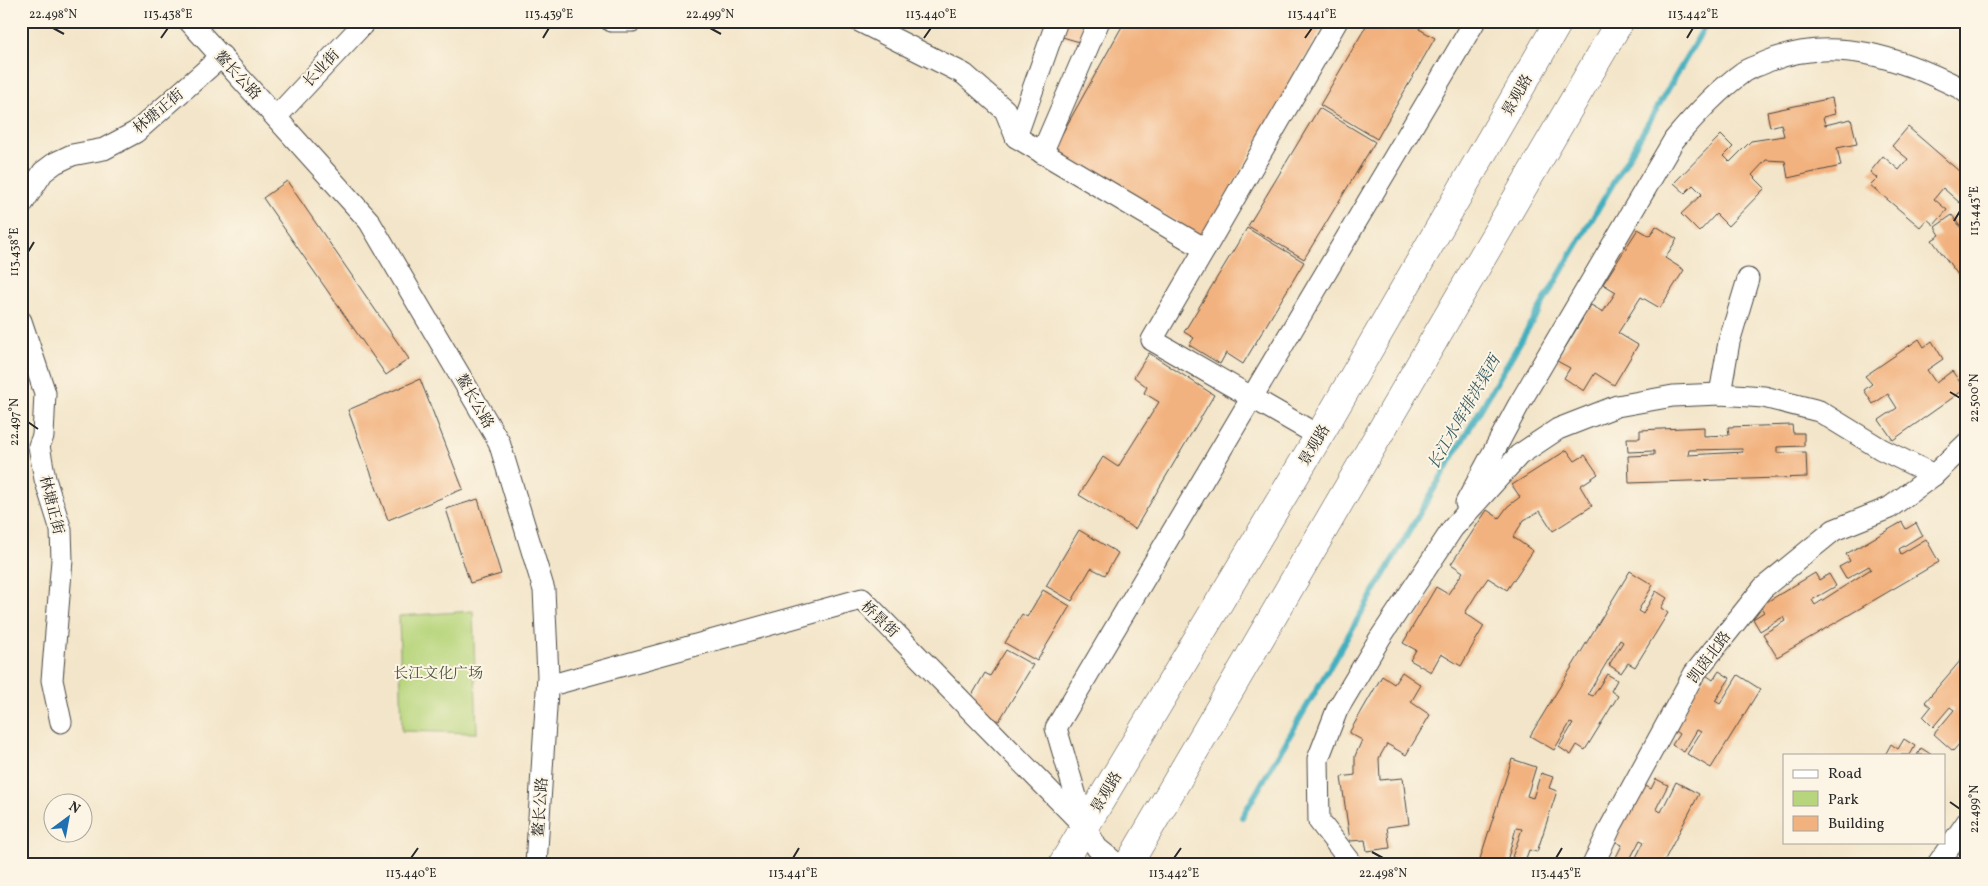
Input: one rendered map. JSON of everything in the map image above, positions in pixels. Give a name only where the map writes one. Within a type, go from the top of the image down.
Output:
[{"type":"main road","name":"景观路","points":[[1062,865],[1319,436],[1559,21]]},
{"type":"main road","points":[[1128,865],[1620,21]]},
{"type":"street","name":"鳌长公路","points":[[189,21],[277,116],[370,221],[499,442],[544,590],[548,686],[536,865]]},
{"type":"street","name":"长业街","points":[[277,116],[366,21]]},
{"type":"street","points":[[611,21],[632,21]]},
{"type":"street","points":[[859,21],[964,74],[1005,110],[1016,137],[1205,249]]},
{"type":"street","points":[[1016,137],[1058,21]]},
{"type":"street","points":[[1042,153],[1099,21]]},
{"type":"street","points":[[1319,436],[1152,340],[1337,21]]},
{"type":"street","points":[[1118,865],[1097,848],[1085,827],[1056,728],[1253,399],[1475,21]]},
{"type":"street","points":[[1352,865],[1319,821],[1318,760],[1337,710],[1380,638],[1453,528],[1487,461],[1674,140],[1704,105],[1743,72],[1785,54],[1830,50],[1875,54],[1924,70],[1967,93]]},
{"type":"street","name":"林塘正街","points":[[21,206],[43,172],[54,163],[72,155],[104,149],[136,132],[222,56]]},
{"type":"street","points":[[1720,394],[1729,342],[1748,280]]},
{"type":"street","name":"林塘正街","points":[[21,321],[45,393],[43,436],[39,446],[45,478],[61,530],[62,560],[52,680],[61,722]]},
{"type":"street","points":[[1453,528],[1519,455],[1558,429],[1617,406],[1673,396],[1720,394],[1764,397],[1819,411],[1881,450],[1934,475]]},
{"type":"street","name":"凯茵北路","points":[[1593,865],[1611,826],[1694,674],[1764,588],[1834,530],[1889,508],[1934,475],[1967,443]]},
{"type":"street","name":"桥景街","points":[[548,686],[862,599],[1085,827]]},
{"type":"street","points":[[1936,865],[1967,822]]},
{"type":"green space","name":"长江文化广场","points":[[473,611],[477,733],[402,731],[399,616]]},
{"type":"building","points":[[1064,21],[1092,21],[1083,43],[1059,36]]},
{"type":"building","points":[[1125,21],[1326,21],[1203,237],[1053,150]]},
{"type":"building","points":[[1369,21],[1424,21],[1419,29],[1435,38],[1377,139],[1320,105]]},
{"type":"building","points":[[1832,98],[1835,114],[1823,117],[1825,125],[1851,119],[1857,144],[1837,148],[1841,166],[1788,178],[1785,161],[1766,160],[1752,175],[1765,188],[1728,226],[1716,214],[1699,232],[1681,214],[1702,194],[1693,185],[1685,193],[1674,183],[1721,135],[1733,147],[1724,156],[1730,162],[1751,141],[1784,136],[1781,124],[1770,127],[1767,112]]},
{"type":"building","points":[[1319,108],[1375,142],[1304,259],[1248,226]]},
{"type":"building","points":[[1908,127],[1967,178],[1967,195],[1960,203],[1943,188],[1934,199],[1947,210],[1934,225],[1927,219],[1920,227],[1870,185],[1877,178],[1870,172],[1883,156],[1899,170],[1908,159],[1892,146]]},
{"type":"building","points":[[287,181],[409,359],[386,375],[263,198]]},
{"type":"building","points":[[1952,215],[1964,232],[1967,230],[1967,287],[1932,240],[1940,235],[1935,227]]},
{"type":"building","points":[[1656,226],[1677,239],[1665,258],[1684,270],[1660,308],[1641,297],[1618,333],[1638,345],[1614,385],[1595,373],[1584,391],[1564,378],[1570,368],[1557,361],[1591,305],[1603,312],[1616,292],[1603,284],[1638,229],[1650,236]]},
{"type":"building","points":[[1247,228],[1304,262],[1243,364],[1226,353],[1220,364],[1189,345],[1194,338],[1184,332]]},
{"type":"building","points":[[1919,339],[1924,347],[1932,341],[1943,359],[1927,370],[1936,383],[1952,371],[1965,389],[1893,440],[1879,420],[1897,408],[1888,394],[1873,404],[1864,390],[1872,384],[1865,376]]},
{"type":"building","points":[[1149,353],[1214,395],[1135,529],[1079,495],[1103,457],[1118,467],[1159,402],[1144,393],[1147,387],[1134,377]]},
{"type":"building","points":[[420,379],[463,489],[388,520],[348,410]]},
{"type":"building","points":[[1792,425],[1793,433],[1804,433],[1804,446],[1777,447],[1777,453],[1806,452],[1807,477],[1629,483],[1628,456],[1654,455],[1654,451],[1628,452],[1627,438],[1640,438],[1640,430],[1704,427],[1704,436],[1729,435],[1728,427]],"holes":[[[1742,449],[1743,452],[1688,455],[1689,450]]]},
{"type":"building","points":[[1567,450],[1575,461],[1585,455],[1598,474],[1580,486],[1592,506],[1553,531],[1540,511],[1524,520],[1513,537],[1533,551],[1507,590],[1488,578],[1476,595],[1465,613],[1484,626],[1461,666],[1441,654],[1431,672],[1410,660],[1416,650],[1403,643],[1436,587],[1448,594],[1463,572],[1451,564],[1487,510],[1499,518],[1508,506],[1520,497],[1512,485]]},
{"type":"building","points":[[478,499],[501,574],[470,583],[446,509]]},
{"type":"building","points":[[1902,522],[1906,529],[1916,523],[1922,535],[1899,549],[1901,554],[1926,539],[1939,562],[1777,657],[1763,634],[1785,621],[1783,617],[1760,631],[1753,619],[1764,612],[1760,606],[1815,573],[1819,580],[1829,574],[1836,586],[1812,600],[1815,605],[1871,569],[1869,566],[1846,579],[1839,567],[1850,561],[1846,554]]},
{"type":"building","points":[[1079,530],[1118,553],[1105,575],[1091,568],[1072,601],[1046,586]]},
{"type":"building","points":[[1630,571],[1653,585],[1638,611],[1643,614],[1656,591],[1667,598],[1661,608],[1668,613],[1635,667],[1628,663],[1621,673],[1609,665],[1623,642],[1620,640],[1588,694],[1593,696],[1607,674],[1617,680],[1611,691],[1618,696],[1585,750],[1577,745],[1571,755],[1559,747],[1573,724],[1570,723],[1554,750],[1530,736]]},
{"type":"building","points":[[1043,590],[1070,606],[1037,661],[1005,643],[1022,614],[1027,617]]},
{"type":"building","points":[[1006,650],[1033,665],[999,721],[968,702],[985,673],[990,676]]},
{"type":"building","points":[[1967,653],[1967,735],[1953,751],[1934,734],[1954,710],[1950,707],[1933,727],[1923,717],[1931,707],[1925,702]]},
{"type":"building","points":[[1719,671],[1730,678],[1715,701],[1720,704],[1738,675],[1760,689],[1711,768],[1687,754],[1701,732],[1697,730],[1684,752],[1672,745],[1679,734],[1672,729],[1706,675],[1713,680]]},
{"type":"building","points":[[1402,672],[1421,685],[1411,702],[1430,715],[1406,755],[1387,744],[1379,758],[1380,780],[1403,778],[1409,824],[1387,827],[1390,848],[1367,851],[1365,840],[1350,841],[1341,777],[1355,775],[1355,756],[1362,740],[1349,733],[1382,676],[1394,684]]},
{"type":"building","points":[[1904,739],[1915,746],[1911,754],[1886,754],[1891,744],[1898,749]]},
{"type":"building","points":[[1921,748],[1930,754],[1918,754]]},
{"type":"building","points":[[1512,759],[1536,767],[1527,796],[1533,798],[1541,773],[1553,777],[1549,788],[1557,791],[1537,852],[1529,850],[1525,861],[1512,857],[1522,829],[1516,828],[1506,865],[1478,865]]},
{"type":"building","points":[[1656,779],[1668,785],[1656,809],[1661,812],[1676,782],[1699,794],[1662,865],[1632,865],[1644,842],[1640,840],[1628,863],[1616,857],[1622,845],[1614,841],[1644,785],[1651,789]]},
{"type":"waterway","name":"长江水库排洪渠西","points":[[1242,817],[1708,21]]}]
